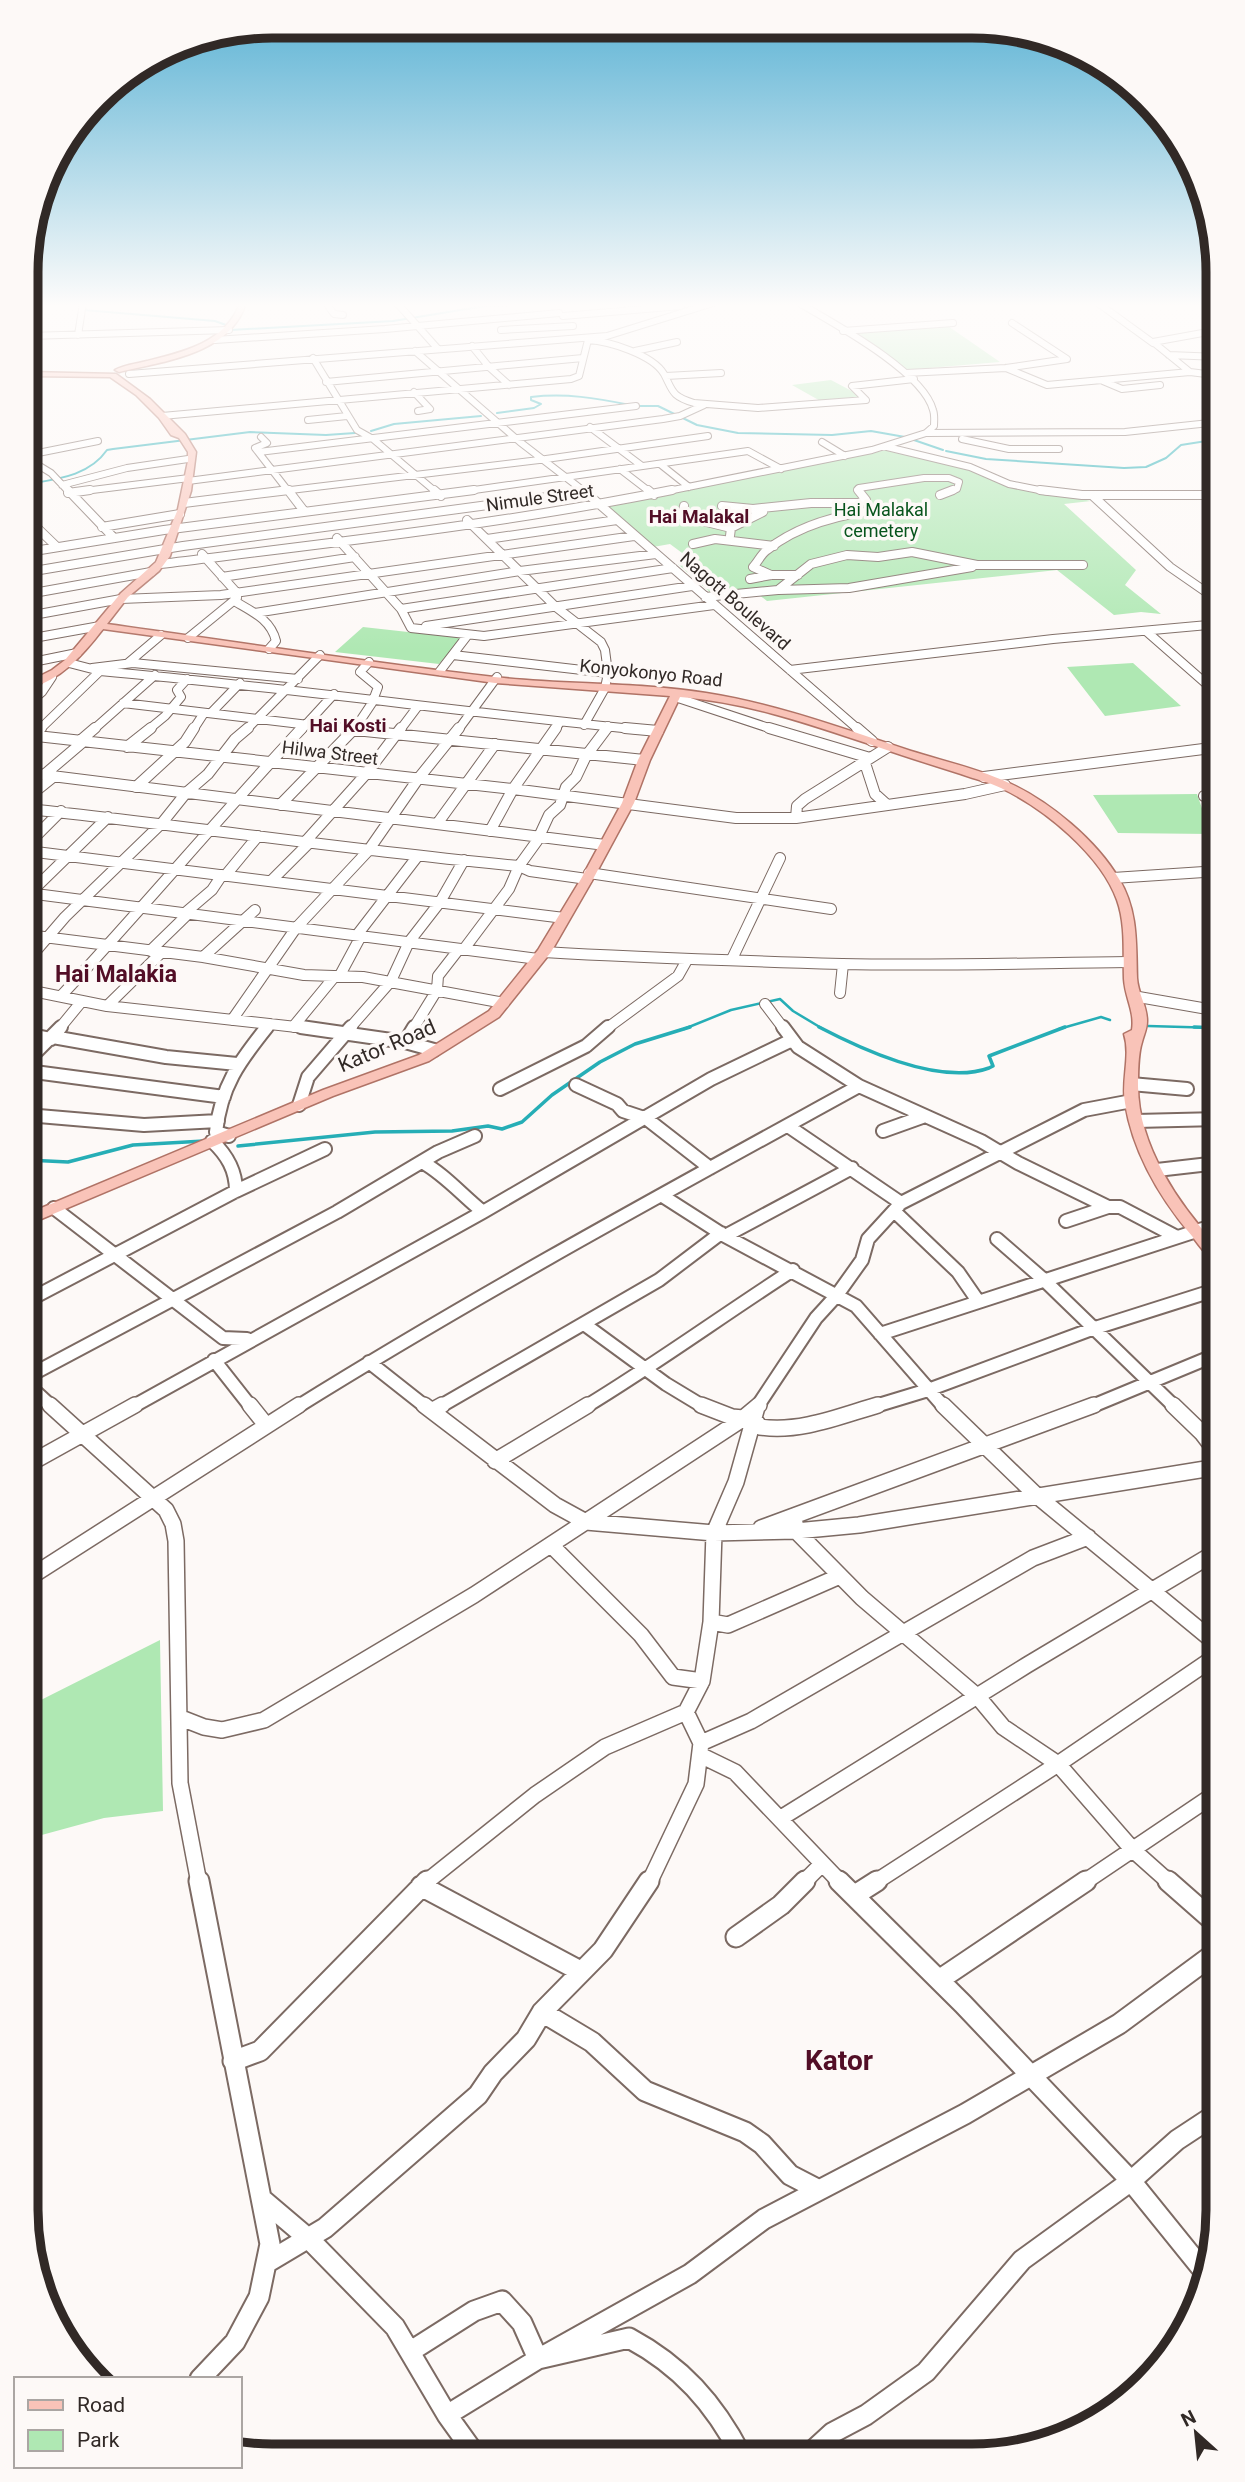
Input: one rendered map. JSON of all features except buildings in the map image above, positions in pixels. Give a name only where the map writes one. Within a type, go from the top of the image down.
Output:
[{"type":"main road","points":[[39,682],[52,677],[69,663],[121,598],[160,564],[168,548],[184,503],[189,479],[189,460],[182,440],[165,420]]},
{"type":"main road","name":"Konyokonyo Road","points":[[100,626],[496,679],[719,698],[770,709],[1005,785],[1036,805],[1088,846],[1113,878],[1129,922],[1129,962],[1135,1035],[1131,1084],[1136,1121],[1157,1170],[1195,1232],[1206,1243]]},
{"type":"main road","name":"Kator Road","points":[[39,1215],[299,1105],[424,1058],[494,1014],[541,955],[606,845],[628,803],[644,760],[676,695]]},
{"type":"street","points":[[165,420],[175,419]]},
{"type":"street","points":[[349,419],[357,430],[373,439],[439,494],[506,555],[556,607],[601,642],[605,650],[608,673],[605,688],[584,725]]},
{"type":"street","name":"Nagott Boulevard","points":[[494,419],[539,460],[585,492],[872,741]]},
{"type":"street","points":[[259,452],[533,419]]},
{"type":"street","points":[[579,419],[642,466]]},
{"type":"street","points":[[68,493],[393,456],[663,419]]},
{"type":"street","points":[[926,433],[934,426],[935,419]]},
{"type":"street","points":[[926,433],[1125,432],[1206,423]]},
{"type":"street","name":"Nimule Street","points":[[160,564],[341,542],[599,505],[845,456],[926,433]]},
{"type":"street","points":[[938,434],[1009,449],[1059,449]]},
{"type":"street","points":[[184,503],[539,460],[708,436]]},
{"type":"street","points":[[261,437],[267,443],[255,447],[271,471],[287,491],[327,527],[386,591],[401,609],[411,628]]},
{"type":"street","points":[[39,455],[98,441]]},
{"type":"street","points":[[822,442],[845,456]]},
{"type":"street","points":[[661,443],[670,448]]},
{"type":"street","points":[[887,446],[970,467],[1009,484],[1048,492],[1093,496],[1206,495]]},
{"type":"street","points":[[39,550],[190,527],[751,452],[781,469]]},
{"type":"street","points":[[680,454],[691,460]]},
{"type":"street","points":[[62,485],[127,468],[189,460]]},
{"type":"street","points":[[660,464],[689,487]]},
{"type":"street","points":[[39,465],[51,473],[114,538]]},
{"type":"street","points":[[620,469],[654,495]]},
{"type":"street","points":[[722,506],[770,510],[803,504],[863,503],[866,500],[858,491],[859,488],[883,487],[934,477],[959,482],[957,489],[940,495]]},
{"type":"street","points":[[39,570],[168,548],[585,492]]},
{"type":"street","points":[[1093,496],[1170,567],[1206,592]]},
{"type":"street","points":[[684,506],[682,516],[731,528],[770,510]]},
{"type":"street","points":[[771,575],[753,567],[763,552],[809,526],[844,515],[892,509]]},
{"type":"street","points":[[102,527],[180,514]]},
{"type":"street","points":[[487,539],[617,520]]},
{"type":"street","points":[[190,527],[196,545],[205,558],[237,597],[276,635],[276,641],[269,649]]},
{"type":"street","points":[[727,539],[731,528]]},
{"type":"street","points":[[39,529],[57,547]]},
{"type":"street","points":[[39,614],[121,598],[237,597],[634,536]]},
{"type":"street","points":[[693,544],[727,539],[775,546]]},
{"type":"street","points":[[778,590],[817,562],[847,555],[874,557],[923,552],[954,561],[982,565],[1083,565]]},
{"type":"street","points":[[255,613],[520,571],[656,554]]},
{"type":"street","points":[[222,577],[355,557]]},
{"type":"street","points":[[705,597],[778,590],[849,588],[982,565]]},
{"type":"street","points":[[401,609],[673,568]]},
{"type":"street","points":[[39,592],[151,572]]},
{"type":"street","points":[[750,579],[771,575],[798,575]]},
{"type":"street","points":[[411,628],[692,586]]},
{"type":"street","points":[[188,638],[237,597]]},
{"type":"street","points":[[411,628],[467,636],[579,625],[714,605]]},
{"type":"street","points":[[790,670],[1206,625]]},
{"type":"street","points":[[39,637],[100,626]]},
{"type":"street","points":[[1146,631],[1206,684]]},
{"type":"street","points":[[128,663],[161,635]]},
{"type":"street","points":[[440,671],[467,636]]},
{"type":"street","points":[[39,661],[77,653]]},
{"type":"street","points":[[39,947],[320,655]]},
{"type":"street","points":[[453,655],[608,673]]},
{"type":"street","points":[[280,805],[319,767],[353,729],[374,700],[379,687],[360,672],[369,662]]},
{"type":"street","points":[[69,663],[96,670],[288,688],[469,713],[659,731]]},
{"type":"street","points":[[39,727],[96,670],[128,663],[298,679]]},
{"type":"street","points":[[39,786],[82,740],[155,676]]},
{"type":"street","points":[[39,695],[52,677]]},
{"type":"street","points":[[127,747],[164,716],[181,696],[177,690],[187,679]]},
{"type":"street","points":[[232,1020],[296,928],[368,851],[418,779],[496,679]]},
{"type":"street","points":[[136,787],[240,683]]},
{"type":"street","points":[[61,996],[143,908],[236,799],[334,694]]},
{"type":"street","points":[[676,695],[867,759]]},
{"type":"street","points":[[123,703],[586,756],[644,760]]},
{"type":"street","points":[[271,881],[366,774],[418,706]]},
{"type":"street","points":[[489,831],[513,789],[560,722]]},
{"type":"street","points":[[405,1042],[437,990],[438,976],[509,888],[549,815],[560,805],[566,787],[576,777],[586,756],[608,726]]},
{"type":"street","name":"Hilwa Street","points":[[39,738],[82,740],[513,789],[736,818],[796,818],[885,803],[956,795],[1005,785]]},
{"type":"street","points":[[437,824],[495,744]]},
{"type":"street","points":[[796,818],[796,806],[888,747]]},
{"type":"street","points":[[984,777],[1206,749]]},
{"type":"street","points":[[867,759],[875,794],[885,803]]},
{"type":"street","points":[[39,775],[606,845]]},
{"type":"street","points":[[39,810],[162,822],[417,857],[519,866],[530,871],[588,876],[831,909]]},
{"type":"street","points":[[39,833],[61,811]]},
{"type":"street","points":[[39,884],[108,817]]},
{"type":"street","points":[[150,951],[212,890],[258,836]]},
{"type":"street","points":[[39,852],[564,918]]},
{"type":"street","points":[[293,1027],[337,975],[359,936],[417,857]]},
{"type":"street","points":[[732,959],[780,858]]},
{"type":"street","points":[[299,1105],[307,1077],[391,981],[409,942],[440,902],[464,860]]},
{"type":"street","points":[[1113,878],[1206,872]]},
{"type":"street","points":[[39,895],[462,949],[541,955],[843,964],[1129,962]]},
{"type":"street","points":[[202,957],[255,910]]},
{"type":"street","points":[[39,937],[202,957],[269,970],[391,981],[504,1003]]},
{"type":"street","points":[[107,1006],[162,952]]},
{"type":"street","points":[[500,1089],[586,1046],[678,976],[687,960]]},
{"type":"street","points":[[840,993],[843,964]]},
{"type":"street","points":[[39,992],[107,1006],[405,1042],[434,1050]]},
{"type":"street","points":[[39,1050],[82,1001]]},
{"type":"street","points":[[1133,1001],[1206,1009]]},
{"type":"street","points":[[765,1004],[792,1040],[859,1086],[981,1141],[1000,1154],[1108,1208]]},
{"type":"street","points":[[229,1136],[216,1132],[219,1106],[237,1064],[270,1024]]},
{"type":"street","points":[[39,1036],[166,1057],[237,1064]]},
{"type":"street","points":[[38,1459],[483,1212],[647,1119],[711,1079],[792,1040]]},
{"type":"street","points":[[39,1073],[224,1097]]},
{"type":"street","points":[[576,1084],[617,1104],[623,1111],[647,1119],[710,1168]]},
{"type":"street","points":[[1131,1084],[1187,1088]]},
{"type":"street","points":[[38,1569],[369,1362],[661,1195],[859,1086]]},
{"type":"street","points":[[233,2061],[260,2051],[421,1886],[535,1796],[605,1747],[686,1712],[702,1681],[711,1622],[713,1533],[736,1482],[751,1415],[816,1318],[837,1295],[862,1260],[868,1239],[898,1207],[1084,1110],[1132,1101]]},
{"type":"street","points":[[39,1116],[144,1125],[218,1121]]},
{"type":"street","points":[[883,1131],[925,1116]]},
{"type":"street","points":[[1136,1121],[1206,1119]]},
{"type":"street","points":[[788,1126],[852,1168],[898,1207],[958,1272],[978,1301]]},
{"type":"street","points":[[38,1371],[337,1212],[422,1162],[475,1136]]},
{"type":"street","points":[[212,1141],[221,1149],[236,1173],[236,1191]]},
{"type":"street","points":[[38,1295],[236,1191],[325,1149]]},
{"type":"street","points":[[422,1162],[440,1172],[444,1181],[483,1212]]},
{"type":"street","points":[[1157,1170],[1206,1164]]},
{"type":"street","points":[[433,1410],[659,1280],[722,1234],[852,1168]]},
{"type":"street","points":[[661,1195],[722,1234],[856,1306],[928,1390],[982,1446],[1036,1495],[1206,1635]]},
{"type":"street","points":[[1066,1221],[1120,1207],[1177,1237]]},
{"type":"street","points":[[54,1208],[223,1338],[251,1339]]},
{"type":"street","points":[[880,1334],[1206,1228]]},
{"type":"street","points":[[997,1239],[1043,1279],[1206,1438]]},
{"type":"street","points":[[495,1461],[649,1368],[708,1325],[793,1270]]},
{"type":"street","points":[[751,1415],[760,1427],[780,1430],[825,1421],[928,1390],[1092,1329],[1206,1293]]},
{"type":"street","points":[[584,1324],[723,1416],[751,1415]]},
{"type":"street","points":[[223,1338],[218,1345],[218,1358],[266,1425]]},
{"type":"street","points":[[795,1524],[982,1446],[1149,1384],[1206,1360]]},
{"type":"street","points":[[369,1362],[495,1461],[555,1504],[586,1522],[713,1533],[754,1531],[795,1524],[859,1525],[1206,1469]]},
{"type":"street","points":[[38,1394],[166,1510],[173,1524],[176,1541],[180,1783],[233,2061],[264,2200],[270,2244],[259,2297],[236,2342],[202,2377]]},
{"type":"street","points":[[181,1718],[209,1730],[236,1730],[264,1720],[552,1546],[751,1415]]},
{"type":"street","points":[[1202,1433],[1206,1432]]},
{"type":"street","points":[[795,1524],[840,1576],[901,1633],[978,1697],[1003,1727],[1058,1764],[1133,1850],[1206,1914]]},
{"type":"street","points":[[700,1749],[1033,1558],[1088,1537]]},
{"type":"street","points":[[552,1546],[641,1635],[673,1677],[702,1681]]},
{"type":"street","points":[[781,1818],[1206,1558]]},
{"type":"street","points":[[711,1622],[728,1625],[840,1576]]},
{"type":"street","points":[[855,1895],[1058,1764],[1206,1663]]},
{"type":"street","points":[[268,2262],[309,2239],[478,2095],[493,2073],[526,2039],[542,2012],[603,1950],[646,1888],[696,1784],[700,1749],[686,1712]]},
{"type":"street","points":[[700,1749],[735,1772],[822,1864],[939,1980],[1131,2181],[1200,2266]]},
{"type":"street","points":[[939,1980],[1206,1800]]},
{"type":"street","points":[[736,1937],[781,1905],[822,1864]]},
{"type":"street","points":[[421,1886],[580,1971]]},
{"type":"street","points":[[447,2415],[538,2359],[690,2274],[765,2219],[965,2114],[1119,2024],[1206,1960]]},
{"type":"street","points":[[542,2012],[592,2042],[645,2091],[678,2107],[712,2117],[745,2132],[762,2144],[790,2175],[819,2190]]},
{"type":"street","points":[[820,2444],[832,2433],[866,2415],[926,2372],[1022,2260],[1131,2181],[1177,2140],[1206,2121]]},
{"type":"street","points":[[264,2200],[309,2239],[395,2327],[447,2415],[468,2444]]},
{"type":"street","points":[[411,2351],[474,2311],[502,2301],[522,2323],[538,2359]]},
{"type":"street","points":[[538,2359],[629,2337],[672,2362],[689,2376],[735,2444]]},
{"type":"green space","name":"Hai Malakal cemetery","points":[[887,450],[964,466],[1001,483],[1091,501],[1064,504],[1136,570],[1125,585],[1161,614],[1141,612],[1114,615],[1057,570],[767,601],[758,594],[711,593],[678,564],[693,561],[670,544],[653,547],[607,506]]},
{"type":"green space","points":[[363,627],[462,638],[439,664],[335,652]]},
{"type":"green space","points":[[1133,663],[1181,706],[1105,716],[1067,667]]},
{"type":"green space","points":[[1197,794],[1206,820],[1206,834],[1118,833],[1093,795]]},
{"type":"green space","points":[[160,1640],[163,1811],[104,1818],[38,1836],[38,1701]]},
{"type":"waterway","points":[[371,431],[394,424],[450,419]]},
{"type":"waterway","points":[[684,419],[697,425],[738,433],[832,435],[871,431],[905,437]]},
{"type":"waterway","points":[[39,482],[82,471],[100,459],[107,450],[113,449],[250,432],[326,435],[355,433]]},
{"type":"waterway","points":[[911,439],[943,450]]},
{"type":"waterway","points":[[946,451],[986,459],[1124,468],[1146,467],[1166,458],[1181,445],[1206,441]]},
{"type":"waterway","points":[[686,1028],[731,1010],[780,999],[793,1011],[823,1029]]},
{"type":"waterway","points":[[1062,1028],[1101,1017],[1110,1020]]},
{"type":"waterway","points":[[1148,1026],[1206,1028]]},
{"type":"waterway","points":[[686,1028],[690,1027]]},
{"type":"waterway","points":[[819,1027],[823,1029]]},
{"type":"waterway","points":[[1194,1027],[1206,1027]]},
{"type":"waterway","points":[[238,1146],[375,1132],[452,1131],[488,1126],[502,1129],[522,1122],[552,1095],[600,1062],[635,1044],[686,1028]]},
{"type":"waterway","points":[[823,1029],[857,1046],[902,1063],[925,1069],[969,1072],[993,1066],[989,1056],[1062,1028]]},
{"type":"waterway","points":[[39,1161],[68,1162],[133,1145],[204,1141]]},
{"type":"district","name":"Hai Malakal","points":[[699,516]]},
{"type":"district","name":"Hai Kosti","points":[[348,725]]},
{"type":"district","name":"Hai Malakia","points":[[116,974]]},
{"type":"district","name":"Kator","points":[[839,2060]]}]
